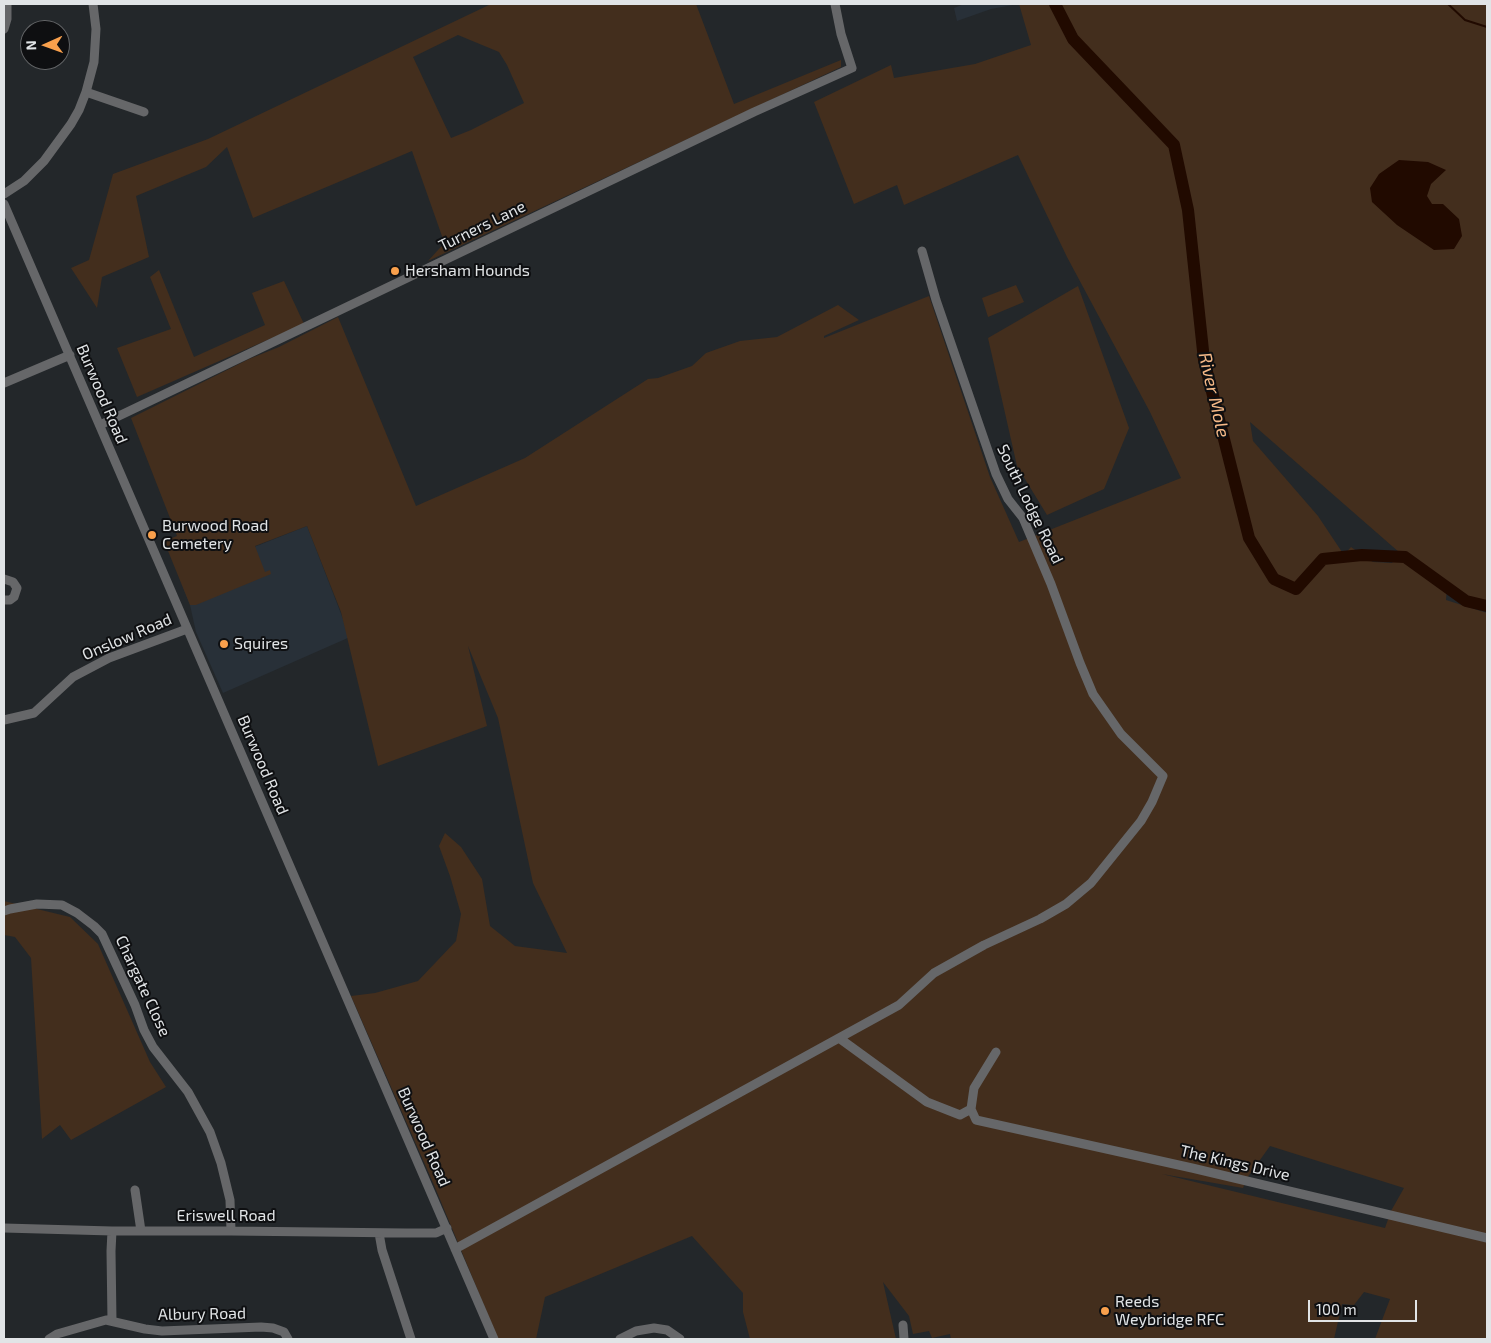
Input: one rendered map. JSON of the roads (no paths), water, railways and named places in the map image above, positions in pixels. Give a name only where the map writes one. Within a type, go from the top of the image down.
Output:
[{"type":"street","points":[[4,29],[7,19],[7,4]]},
{"type":"street","points":[[4,194],[24,181],[44,161],[71,124],[86,92],[94,62],[96,43],[93,4]]},
{"type":"street","name":"Turners Lane","points":[[100,425],[754,112],[852,68],[836,4]]},
{"type":"street","points":[[86,92],[144,112]]},
{"type":"street","name":"Burwood Road","points":[[4,204],[494,1339]]},
{"type":"street","name":"South Lodge Road","points":[[839,1038],[899,1005],[934,973],[984,945],[1040,919],[1066,904],[1091,883],[1141,821],[1152,802],[1163,776],[1121,734],[1104,712],[1090,686],[1051,584],[1023,518],[1008,499],[996,474],[936,300],[922,251]]},
{"type":"street","points":[[4,383],[70,355]]},
{"type":"street","points":[[4,579],[13,582],[17,588],[14,597],[10,600],[4,600]]},
{"type":"street","name":"Onslow Road","points":[[4,720],[34,713],[73,677],[109,658],[187,629]]},
{"type":"street","name":"Chargate Close","points":[[4,911],[37,904],[62,905],[77,913],[102,934],[136,1005],[149,1039],[188,1092],[210,1132],[228,1191],[231,1231]]},
{"type":"street","points":[[456,1249],[839,1038]]},
{"type":"street","name":"The Kings Drive","points":[[839,1038],[927,1102],[976,1120],[1210,1172],[1487,1238]]},
{"type":"street","points":[[976,1120],[971,1109],[974,1088],[996,1052]]},
{"type":"street","points":[[960,1115],[971,1109]]},
{"type":"street","points":[[135,1190],[141,1231]]},
{"type":"street","name":"Eriswell Road","points":[[4,1228],[112,1231],[433,1233],[447,1228]]},
{"type":"street","points":[[49,1339],[57,1334],[92,1323],[106,1320],[112,1321],[110,1251],[112,1231]]},
{"type":"street","points":[[379,1233],[382,1250],[411,1339]]},
{"type":"street","name":"Albury Road","points":[[112,1321],[162,1332],[273,1328],[284,1332],[288,1339]]},
{"type":"street","points":[[903,1325],[904,1339]]},
{"type":"street","points":[[620,1339],[636,1331],[654,1328],[667,1330],[680,1339]]},
{"type":"waterway","name":"River Mole","points":[[1055,4],[1073,39],[1174,145],[1188,210],[1204,360],[1249,538],[1274,579],[1296,589],[1323,559],[1362,555],[1405,557],[1466,601],[1487,606]]},
{"type":"waterway","points":[[1448,4],[1465,20],[1487,27]]},
{"type":"place","name":"Hersham Hounds","points":[[395,271]]},
{"type":"place","name":"Burwood Road Cemetery","points":[[152,535]]},
{"type":"place","name":"Squires","points":[[224,644]]},
{"type":"place","name":"Reeds Weybridge RFC","points":[[1105,1311]]}]
